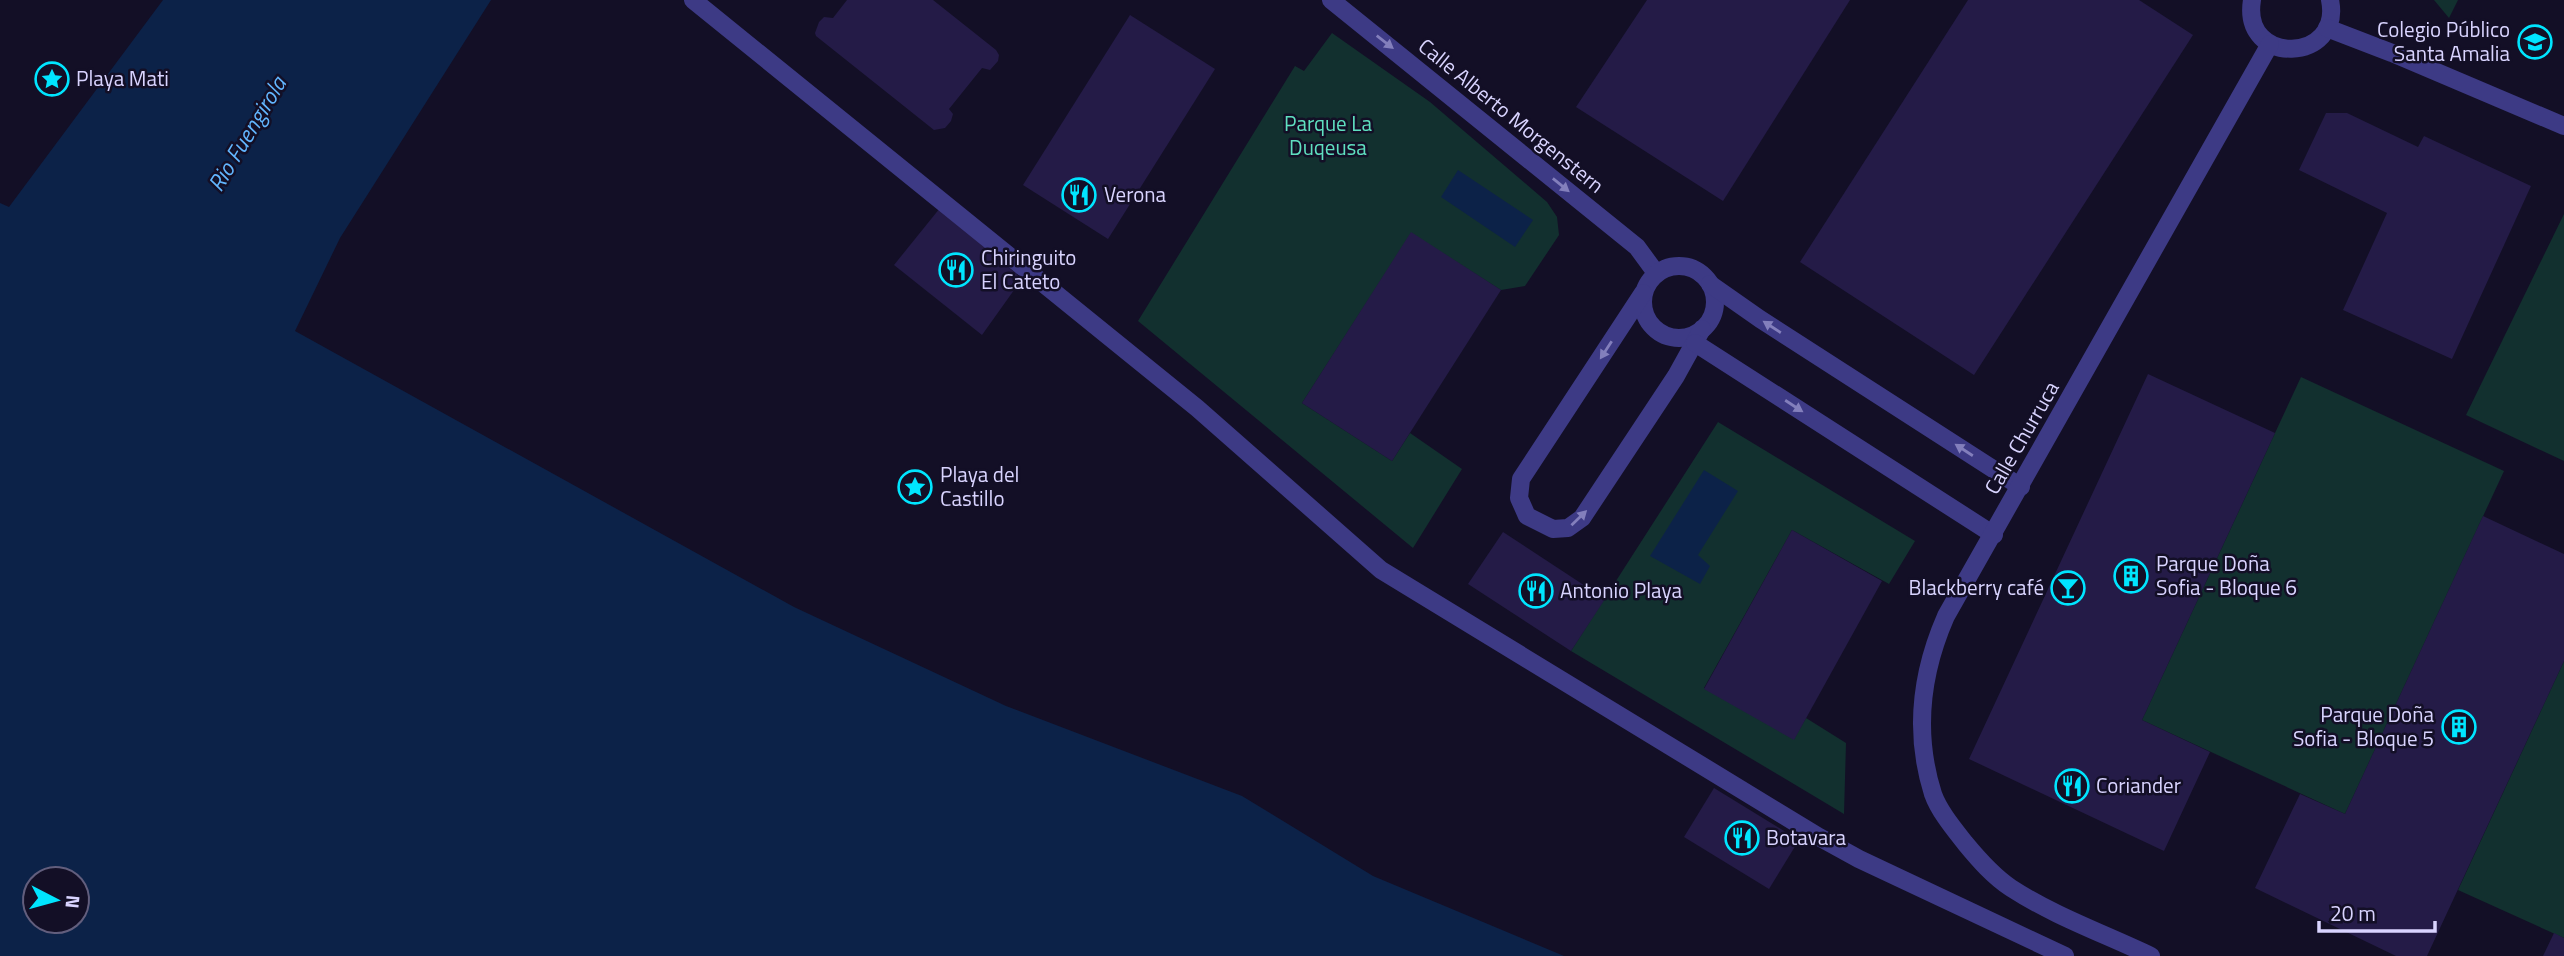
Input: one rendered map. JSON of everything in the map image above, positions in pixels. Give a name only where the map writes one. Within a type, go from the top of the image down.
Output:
[{"type":"street","points":[[693,0],[1197,408],[1381,570],[1819,837],[1859,859],[2065,956]]},
{"type":"street","name":"Calle Alberto Morgenstern","points":[[1331,0],[1637,247],[1656,273]]},
{"type":"street","points":[[2252,0],[2250,9],[2259,35],[2270,44],[2295,50],[2308,46],[2327,28],[2331,16],[2330,0]]},
{"type":"street","points":[[2327,28],[2564,126]]},
{"type":"street","name":"Calle Churruca","points":[[2151,956],[2010,887],[1986,868],[1953,828],[1934,796],[1925,757],[1921,720],[1925,679],[1933,647],[1946,616],[2270,44]]},
{"type":"street","points":[[1710,284],[1714,295],[1710,320],[1582,518],[1568,528],[1553,529],[1527,516],[1519,498],[1521,479],[1656,273],[1679,265],[1702,274],[1710,284],[1760,319],[2021,487]]},
{"type":"street","points":[[1643,293],[1645,316],[1651,326],[1660,333],[1682,338],[1699,336],[1994,535]]},
{"type":"green space","points":[[2434,0],[2458,0],[2449,18]]},
{"type":"green space","name":"Parque La Duqeusa","points":[[1332,33],[1430,102],[1547,202],[1557,217],[1559,235],[1525,286],[1501,290],[1411,233],[1302,403],[1392,461],[1410,433],[1462,469],[1413,548],[1138,321],[1295,66],[1304,71]]},
{"type":"green space","points":[[2564,214],[2564,461],[2466,415]]},
{"type":"green space","points":[[2301,377],[2504,471],[2345,814],[2142,720]]},
{"type":"green space","points":[[1718,422],[1915,541],[1889,584],[1792,530],[1704,688],[1794,739],[1806,718],[1846,743],[1844,814],[1571,651]]},
{"type":"green space","points":[[2564,661],[2564,938],[2458,890]]},
{"type":"water","name":"Rio Fuengirola","points":[[163,0],[491,0],[340,238],[295,331],[794,607],[1006,706],[1242,796],[1373,876],[1564,956],[0,956],[0,203],[9,207]]},
{"type":"water","points":[[1458,170],[1533,220],[1515,247],[1441,197]]},
{"type":"water","points":[[1704,470],[1738,491],[1698,555],[1710,566],[1700,584],[1650,556]]},
{"type":"building","points":[[847,0],[933,0],[996,50],[998,61],[990,70],[982,68],[949,109],[953,114],[951,121],[945,128],[934,130],[816,36],[819,22],[824,17],[833,18]]},
{"type":"building","points":[[1647,0],[1850,0],[1723,201],[1576,107]]},
{"type":"building","points":[[1968,0],[2139,0],[2193,35],[1974,375],[1800,262]]},
{"type":"building","points":[[1130,15],[1215,69],[1108,239],[1023,185]]},
{"type":"building","points":[[2326,113],[2347,113],[2418,147],[2424,136],[2531,186],[2452,359],[2343,310],[2387,213],[2299,170]]},
{"type":"building","points":[[940,208],[1022,279],[982,335],[894,265]]},
{"type":"building","points":[[1411,232],[1501,290],[1392,461],[1302,403]]},
{"type":"building","name":"Parque Doña Sofia - Bloque 6","points":[[2148,374],[2275,433],[2142,720],[2210,752],[2164,851],[1969,759]]},
{"type":"building","name":"Parque Doña Sofia - Bloque 5","points":[[2483,516],[2564,554],[2564,661],[2427,956],[2396,956],[2255,888],[2300,794],[2345,814]]},
{"type":"building","points":[[1792,530],[1882,581],[1794,740],[1704,689]]},
{"type":"building","name":"Antonio Playa","points":[[1503,532],[1605,599],[1571,651],[1468,584]]},
{"type":"building","name":"Botavara","points":[[1714,788],[1799,840],[1769,889],[1684,837]]},
{"type":"building","points":[[2554,933],[2564,938],[2564,956],[2543,956]]},
{"type":"place","name":"Colegio Público Santa Amalia","points":[[2535,42]]},
{"type":"place","name":"Playa Mati","points":[[52,79]]},
{"type":"place","name":"Verona","points":[[1079,195]]},
{"type":"place","name":"Chiringuito El Cateto","points":[[956,270]]},
{"type":"place","name":"Playa del Castillo","points":[[915,487]]},
{"type":"place","name":"Parque Doña Sofia - Bloque 6","points":[[2131,576]]},
{"type":"place","name":"Blackberry café","points":[[2068,588]]},
{"type":"place","name":"Antonio Playa","points":[[1536,591]]},
{"type":"place","name":"Parque Doña Sofia - Bloque 5","points":[[2459,727]]},
{"type":"place","name":"Coriander","points":[[2072,786]]},
{"type":"place","name":"Botavara","points":[[1742,838]]}]
